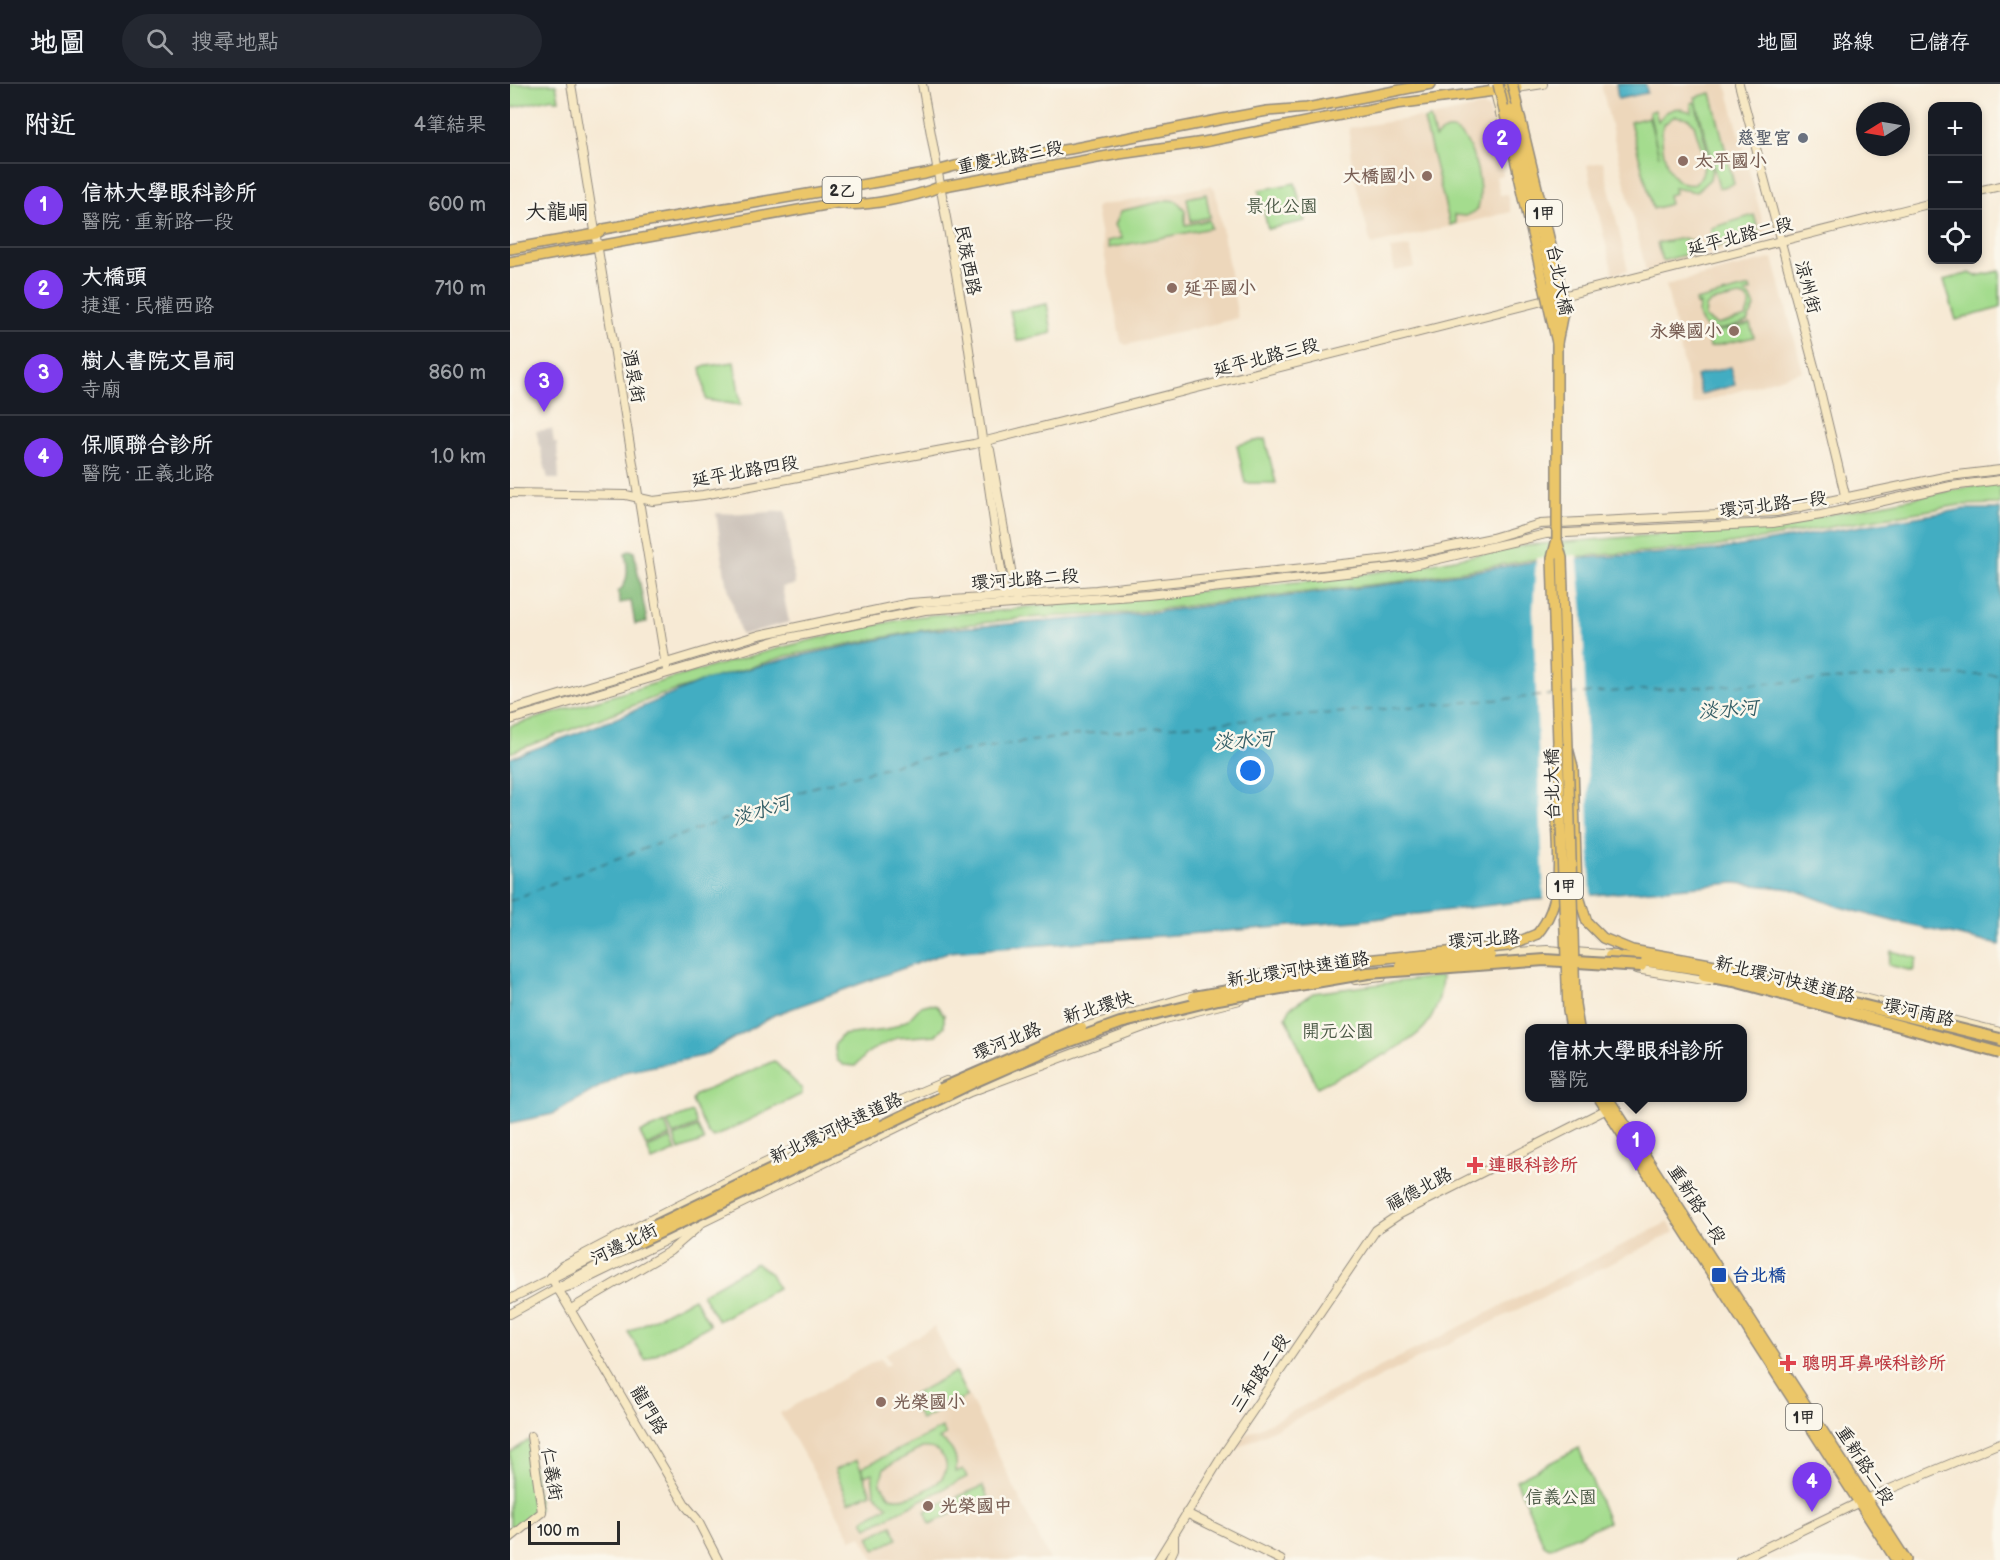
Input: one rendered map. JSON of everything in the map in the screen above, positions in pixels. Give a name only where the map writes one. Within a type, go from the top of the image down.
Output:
[{"type":"highway","name":"新北環快","points":[[638,1239],[970,1075],[1046,1042],[1119,1016],[1218,991],[1358,968],[1518,954],[1569,953],[1610,956]]},
{"type":"highway","name":"新北環河快速道路","points":[[1610,956],[1734,974],[2000,1039]]},
{"type":"highway","name":"新北環河快速道路","points":[[638,1239],[954,1090],[1086,1034],[1120,1023],[1218,999],[1368,974],[1520,961],[1570,960],[1641,966],[1734,981],[2000,1053]]},
{"type":"highway","points":[[1841,995],[1852,1004],[2000,1046]]},
{"type":"main road","name":"重慶北路三段","points":[[510,249],[596,234],[604,229],[637,223],[703,214],[936,172],[948,167],[1070,149],[1228,118],[1307,108],[1431,84]]},
{"type":"main road","name":"重慶北路三段","points":[[510,262],[837,203],[873,202],[939,187],[1119,154],[1204,142],[1505,85]]},
{"type":"main road","name":"1甲","points":[[1505,85],[1552,280],[1557,343]]},
{"type":"main road","name":"台北大橋","points":[[1505,85],[1557,343],[1557,540],[1562,558],[1575,1004],[1578,1024]]},
{"type":"main road","name":"台北大橋","points":[[1505,85],[1559,279],[1563,322],[1557,343]]},
{"type":"main road","name":"台北大橋","points":[[1557,540],[1552,558],[1570,1024]]},
{"type":"main road","points":[[1233,986],[1267,973],[1355,961],[1508,946],[1520,943],[1537,933],[1551,915],[1557,888],[1555,754],[1558,743]]},
{"type":"main road","points":[[1568,748],[1573,767],[1577,890],[1582,911],[1598,933],[1616,945],[1632,950],[1731,968],[1841,995]]},
{"type":"main road","name":"重新路一段","points":[[1601,1102],[1753,1330]]},
{"type":"main road","name":"重新路一段","points":[[1610,1102],[1753,1330]]},
{"type":"main road","name":"重新路二段","points":[[1753,1330],[1863,1501],[1906,1560]]},
{"type":"main road","name":"重新路二段","points":[[1863,1501],[1896,1560]]},
{"type":"street","name":"酒泉街","points":[[571,84],[667,673]]},
{"type":"street","name":"民族西路","points":[[922,84],[936,172],[963,308],[1006,605]]},
{"type":"street","points":[[1505,85],[1543,84]]},
{"type":"street","name":"涼州街","points":[[1738,84],[1816,374],[1846,499]]},
{"type":"street","points":[[1505,85],[1567,296]]},
{"type":"street","points":[[1505,85],[1542,302]]},
{"type":"street","points":[[1982,191],[2000,186]]},
{"type":"street","name":"延平北路二段","points":[[1554,299],[1928,204]]},
{"type":"street","name":"延平北路三段","points":[[984,442],[1554,299]]},
{"type":"street","name":"民族西路","points":[[984,442],[990,450],[1017,604]]},
{"type":"street","name":"延平北路四段","points":[[510,493],[597,493],[640,497],[653,501],[702,495],[984,442]]},
{"type":"street","name":"環河北路一段","points":[[1551,524],[1754,514],[1846,499],[1949,476],[2000,470]]},
{"type":"street","name":"環河北路一段","points":[[1546,534],[1773,523],[1821,515],[1952,486],[2000,480]]},
{"type":"street","name":"環河北路二段","points":[[510,710],[786,628],[910,603],[1096,590],[1389,559],[1551,524]]},
{"type":"street","name":"環河北路二段","points":[[510,720],[778,640],[914,612],[1148,595],[1409,566],[1546,534]]},
{"type":"street","name":"環河北路","points":[[551,1277],[562,1266],[657,1215],[867,1114],[1076,1029],[1148,1007],[1233,986],[1323,969],[1392,961],[1547,950],[1584,951]]},
{"type":"street","name":"環河南路","points":[[1584,951],[1704,966],[1830,996],[1841,995],[2000,1032]]},
{"type":"street","name":"河邊北街","points":[[558,1290],[576,1284],[702,1224],[970,1092],[1164,1019],[1270,993],[1319,984],[1445,969],[1530,963],[1584,963]]},
{"type":"street","name":"環河南路","points":[[1584,963],[1639,969],[1721,983],[1803,1003],[1821,1010],[1837,1009],[2000,1046]]},
{"type":"street","name":"福德北路","points":[[1376,1230],[1400,1214],[1605,1110]]},
{"type":"street","name":"河邊北街","points":[[571,1309],[670,1251],[702,1224]]},
{"type":"street","name":"三和路二段","points":[[1158,1560],[1224,1453],[1376,1230]]},
{"type":"street","points":[[510,1299],[551,1277],[566,1273],[638,1239]]},
{"type":"street","points":[[510,1314],[558,1290],[638,1239]]},
{"type":"street","name":"龍門路","points":[[551,1277],[686,1506],[697,1519],[718,1560]]},
{"type":"street","name":"仁義街","points":[[510,1538],[542,1512],[531,1436]]},
{"type":"street","points":[[1740,1560],[1863,1501],[2000,1443]]},
{"type":"street","points":[[1186,1513],[1281,1560]]},
{"type":"street","name":"三和路二段","points":[[1169,1560],[1174,1549],[1174,1536]]},
{"type":"shaded area","name":"太平國小","points":[[1601,84],[1726,84],[1767,238],[1646,271]]},
{"type":"shaded area","name":"大橋國小","points":[[1483,106],[1489,109],[1500,157],[1503,175],[1496,177],[1500,195],[1507,194],[1511,212],[1371,245],[1352,167],[1349,128],[1420,117],[1421,119]]},
{"type":"shaded area","points":[[1603,162],[1628,270],[1613,274],[1587,165]]},
{"type":"shaded area","name":"延平國小","points":[[1210,186],[1215,189],[1238,318],[1126,345],[1121,342],[1097,206]]},
{"type":"shaded area","points":[[1410,247],[1415,267],[1395,271],[1390,249]]},
{"type":"shaded area","name":"永樂國小","points":[[1773,258],[1803,371],[1693,405],[1666,285]]},
{"type":"shaded area","points":[[552,429],[554,443],[557,443],[559,479],[548,479],[536,431]]},
{"type":"shaded area","points":[[785,511],[795,585],[782,587],[789,622],[741,635],[725,576],[716,513]]},
{"type":"shaded area","points":[[1668,1222],[1675,1232],[1235,1449],[1245,1435]]},
{"type":"shaded area","name":"光榮國中","points":[[934,1327],[1050,1560],[874,1560],[861,1536],[852,1540],[780,1413],[881,1358],[885,1366],[890,1364],[885,1354]]},
{"type":"green space","points":[[510,84],[556,84],[559,100],[553,98],[510,108]]},
{"type":"green space","points":[[1711,93],[1734,184],[1719,188],[1695,97]]},
{"type":"green space","points":[[1695,102],[1712,169],[1710,179],[1696,192],[1674,188],[1675,193],[1668,195],[1670,204],[1653,209],[1630,122],[1649,117],[1659,156],[1649,112],[1655,110],[1658,121],[1666,112],[1677,108],[1692,112],[1691,103]],"holes":[[[1675,116],[1688,118],[1694,124],[1704,164],[1700,178],[1695,184],[1685,184],[1672,173],[1662,144],[1663,125]]]},
{"type":"green space","points":[[1430,118],[1435,138],[1447,130],[1457,132],[1466,141],[1477,171],[1480,188],[1476,211],[1466,216],[1454,215],[1456,223],[1450,225],[1424,120]]},
{"type":"green space","name":"景化公園","points":[[1295,183],[1305,221],[1268,229],[1259,190]]},
{"type":"green space","points":[[1206,194],[1210,217],[1191,221],[1187,198]]},
{"type":"green space","points":[[1168,200],[1177,201],[1185,210],[1185,225],[1209,220],[1211,228],[1109,248],[1107,241],[1122,238],[1115,225],[1121,211]]},
{"type":"green space","points":[[1754,215],[1760,236],[1711,248],[1711,228]]},
{"type":"green space","points":[[1684,238],[1698,243],[1699,251],[1662,261],[1657,243]]},
{"type":"green space","points":[[2000,271],[2000,308],[1956,320],[1944,280],[1970,273],[1976,276]]},
{"type":"green space","points":[[1750,287],[1751,291],[1745,293],[1751,298],[1755,307],[1747,322],[1714,330],[1702,324],[1698,314],[1700,304],[1696,305],[1695,301]],"holes":[[[1740,296],[1746,298],[1750,304],[1746,317],[1717,325],[1705,318],[1706,307],[1711,302]]]},
{"type":"green space","points":[[1047,304],[1052,333],[1017,341],[1010,311]]},
{"type":"green space","points":[[1750,324],[1754,337],[1710,347],[1707,334]]},
{"type":"green space","points":[[734,362],[741,405],[706,400],[701,367]]},
{"type":"green space","points":[[1265,439],[1276,483],[1245,483],[1237,445]]},
{"type":"green space","points":[[2000,481],[2000,504],[1960,505],[1713,547],[1529,560],[1403,581],[1126,613],[1024,618],[922,630],[786,656],[661,695],[510,753],[510,726],[755,655],[919,616],[1011,610],[1307,581],[1408,568],[1527,545],[1770,526]]},
{"type":"green space","points":[[631,550],[634,552],[647,622],[635,624],[631,601],[620,603],[618,592],[626,579],[625,553]]},
{"type":"green space","points":[[1891,951],[1917,958],[1913,971],[1888,965]]},
{"type":"green space","name":"開元公園","points":[[1442,976],[1436,1007],[1431,1019],[1419,1033],[1392,1051],[1317,1087],[1286,1017],[1291,1007],[1313,993]]},
{"type":"green space","points":[[929,1004],[937,1006],[944,1015],[944,1026],[936,1035],[897,1038],[870,1051],[855,1066],[843,1065],[837,1060],[834,1045],[842,1035],[887,1030],[908,1020],[921,1006]]},
{"type":"green space","points":[[774,1061],[802,1089],[802,1094],[714,1137],[708,1134],[692,1101],[695,1095]]},
{"type":"green space","points":[[692,1112],[697,1125],[673,1135],[667,1122]]},
{"type":"green space","points":[[665,1123],[670,1136],[646,1146],[640,1133]]},
{"type":"green space","points":[[698,1127],[704,1141],[679,1150],[674,1137]]},
{"type":"green space","points":[[671,1138],[676,1151],[652,1161],[647,1148]]},
{"type":"green space","points":[[756,1263],[771,1274],[778,1288],[718,1321],[702,1294]]},
{"type":"green space","points":[[694,1298],[710,1325],[645,1360],[628,1332]]},
{"type":"green space","points":[[955,1372],[967,1396],[921,1420],[909,1397]]},
{"type":"green space","points":[[942,1428],[946,1435],[939,1439],[953,1452],[956,1472],[963,1469],[967,1477],[867,1528],[863,1520],[888,1506],[874,1493],[872,1473],[865,1476],[861,1468]],"holes":[[[922,1448],[934,1449],[943,1456],[946,1466],[942,1478],[918,1494],[903,1498],[890,1497],[880,1483],[884,1468]]]},
{"type":"green space","points":[[529,1440],[539,1510],[510,1531],[510,1453]]},
{"type":"green space","name":"信義公園","points":[[1579,1448],[1608,1522],[1549,1548],[1544,1545],[1516,1480]]},
{"type":"green space","points":[[857,1460],[871,1493],[849,1502],[835,1470]]},
{"type":"green space","points":[[983,1486],[988,1498],[962,1509],[957,1497]]},
{"type":"green space","points":[[950,1499],[955,1512],[930,1524],[925,1511]]},
{"type":"green space","points":[[892,1525],[897,1539],[875,1550],[869,1537]]},
{"type":"water","points":[[1616,84],[1646,84],[1647,93],[1618,99]]},
{"type":"water","points":[[1730,367],[1735,385],[1701,394],[1696,376]]},
{"type":"water","name":"淡水河","points":[[1965,509],[2000,509],[2000,945],[1896,922],[1837,906],[1792,889],[1735,883],[1534,900],[1358,921],[948,952],[774,1015],[703,1056],[625,1072],[553,1114],[510,1123],[510,758],[612,720],[705,680],[794,657],[921,631],[1138,614],[1407,582],[1538,561],[1716,550]]},
{"type":"pier","points":[[1577,555],[1583,613],[1591,898],[1544,902],[1533,610],[1536,558]]},
{"type":"ferry route","points":[[1569,694],[1920,675],[2000,675]]},
{"type":"ferry route","points":[[510,901],[577,873],[814,787],[908,761],[981,748],[1092,733],[1553,695]]},
{"type":"place","name":"慈聖宮","points":[[1803,138]]},
{"type":"place","name":"太平國小","points":[[1683,161]]},
{"type":"place","name":"大橋頭","points":[[1502,169]]},
{"type":"place","name":"大橋國小","points":[[1427,176]]},
{"type":"place","name":"延平國小","points":[[1172,288]]},
{"type":"place","name":"永樂國小","points":[[1734,331]]},
{"type":"place","name":"樹人書院文昌祠","points":[[544,412]]},
{"type":"place","name":"連眼科診所","points":[[1475,1165]]},
{"type":"place","name":"信林大學眼科診所","points":[[1636,1171]]},
{"type":"place","name":"台北橋","points":[[1719,1275]]},
{"type":"place","name":"聰明耳鼻喉科診所","points":[[1788,1363]]},
{"type":"place","name":"光榮國小","points":[[881,1402]]},
{"type":"place","name":"光榮國中","points":[[928,1506]]},
{"type":"place","name":"保順聯合診所","points":[[1812,1512]]},
{"type":"district","name":"大龍峒","points":[[557,212]]}]
